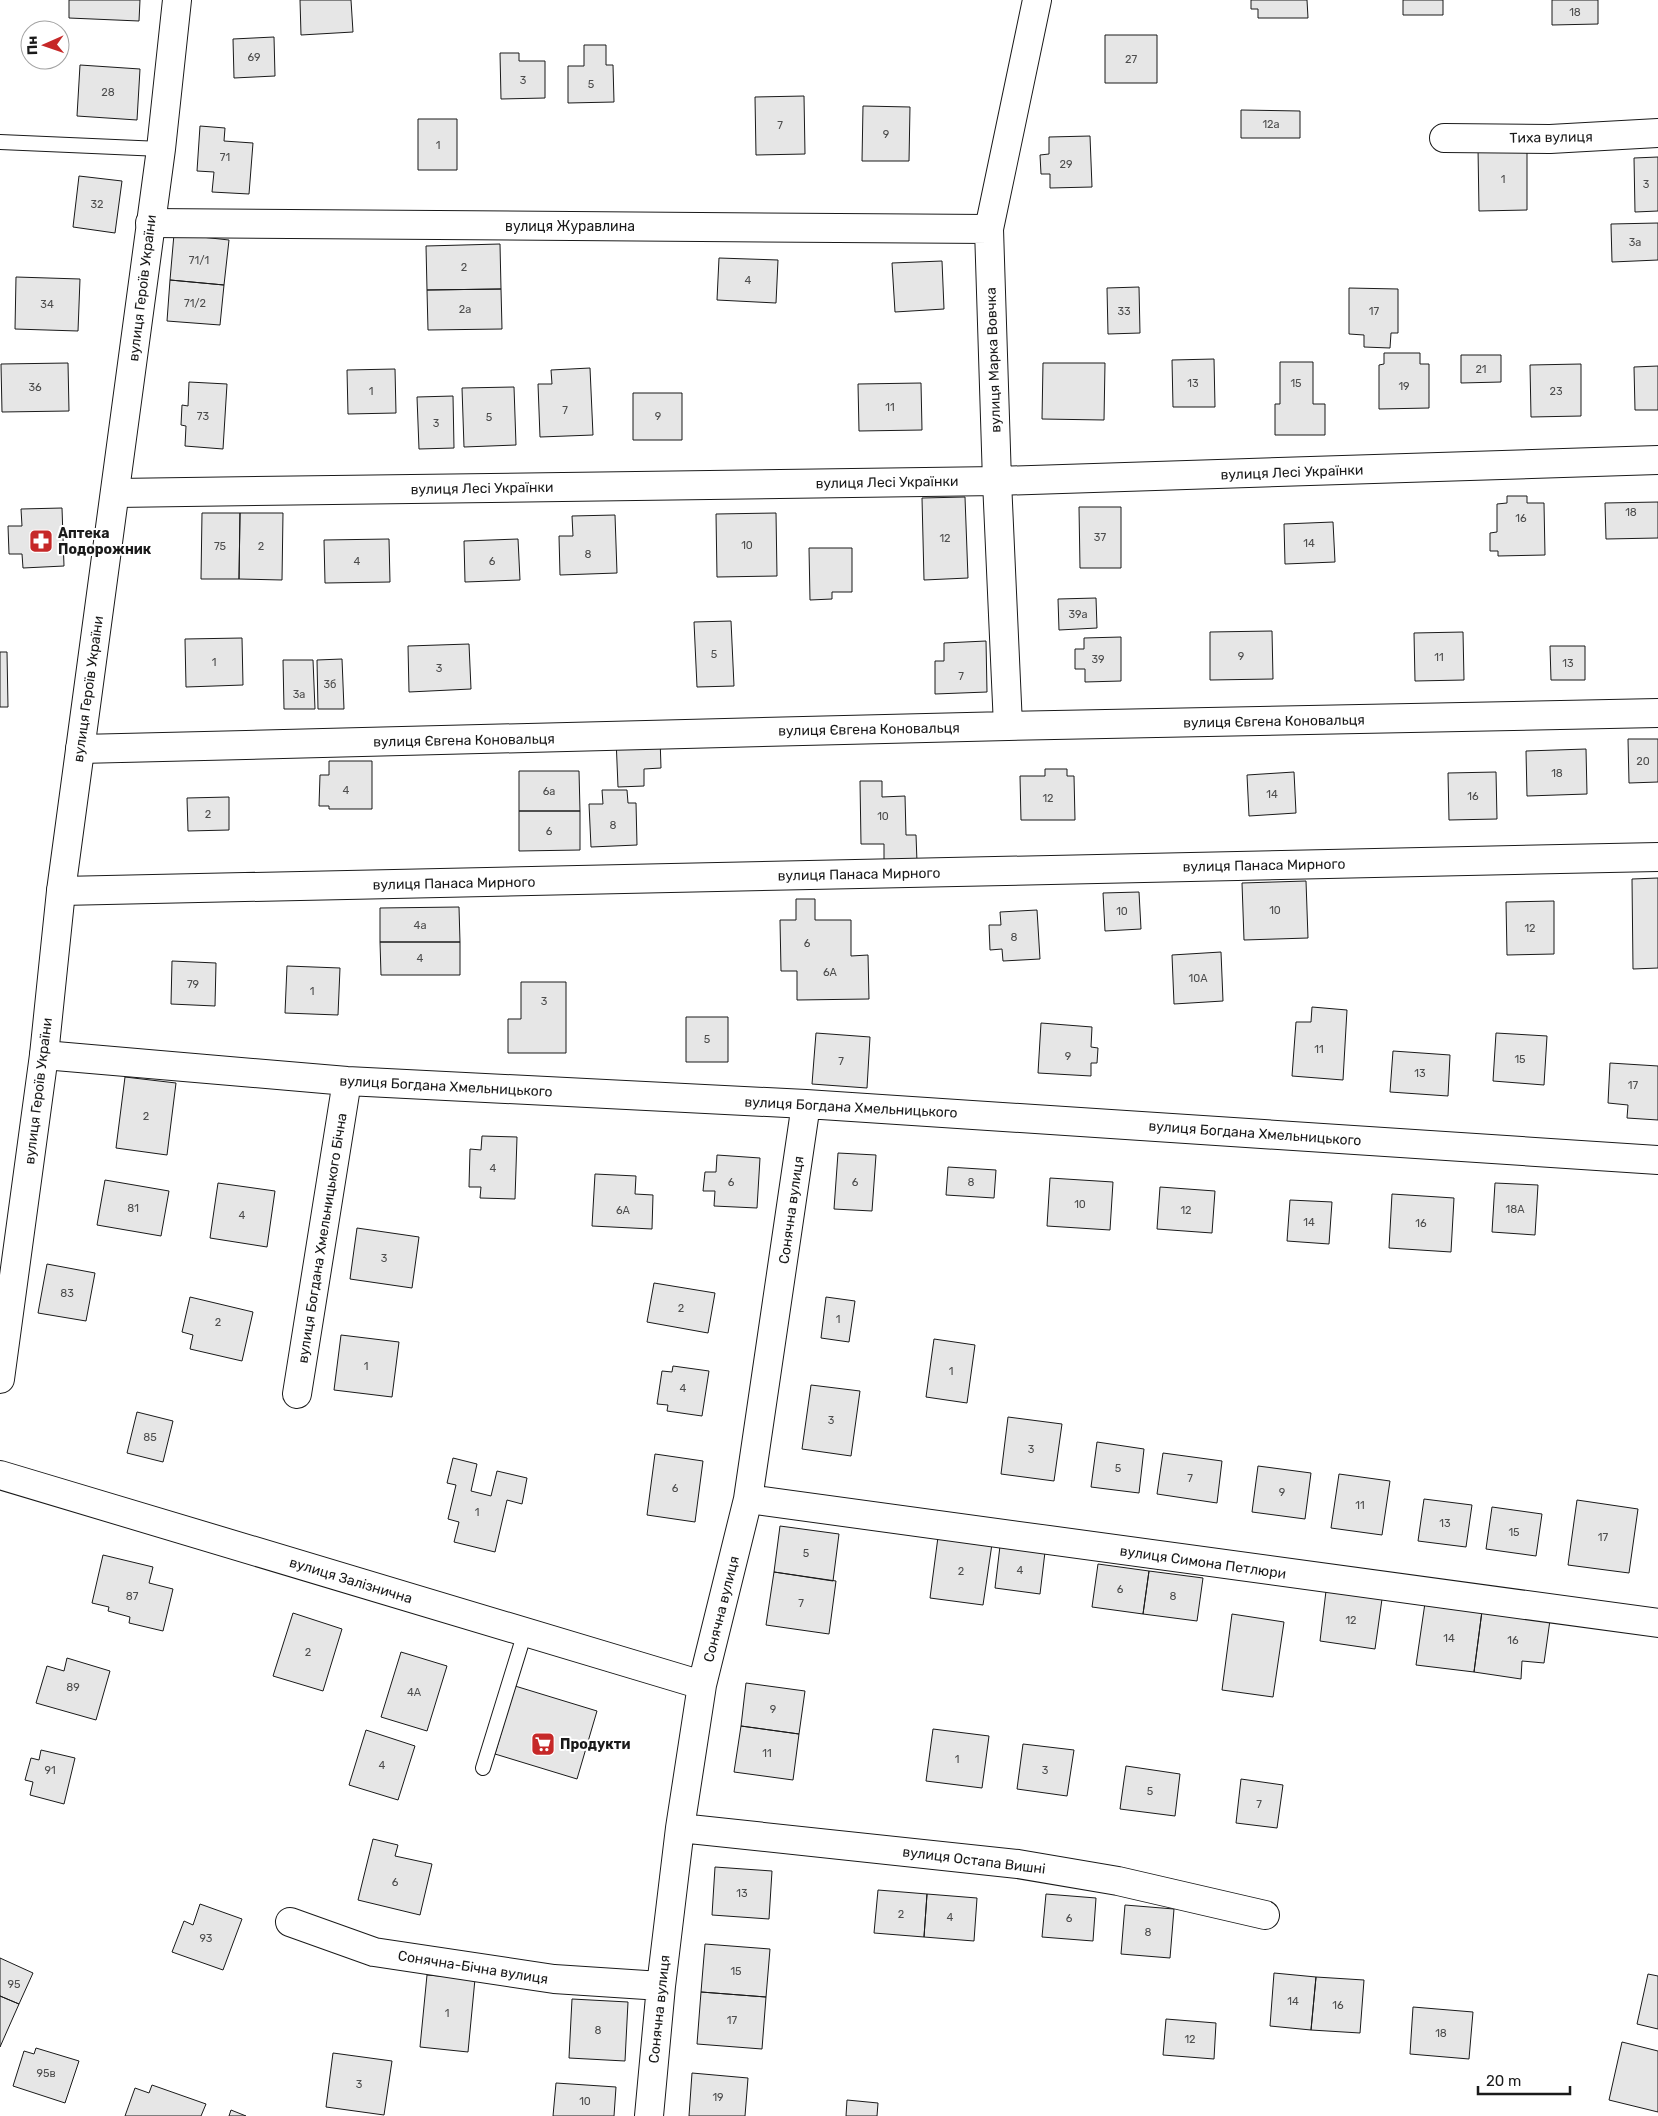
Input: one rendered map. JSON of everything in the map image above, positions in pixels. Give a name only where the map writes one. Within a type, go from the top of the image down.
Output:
[{"type":"street","name":"вулиця Героїв України","points":[[0,1379],[44,1055],[60,891],[116,493],[161,149],[177,0]]},
{"type":"street","name":"вулиця Марка Вовчка","points":[[1008,726],[997,481],[989,229],[1037,0]]},
{"type":"street","name":"Тиха вулиця","points":[[1444,138],[1550,139],[1658,133]]},
{"type":"street","name":"вулиця Журавлина","points":[[150,223],[989,229]]},
{"type":"street","name":"вулиця Лесі Українки","points":[[116,493],[997,481],[1658,460]]},
{"type":"street","name":"вулиця Євгена Коновальця","points":[[80,749],[1008,726],[1658,713]]},
{"type":"street","name":"вулиця Панаса Мирного","points":[[60,891],[1658,857]]},
{"type":"street","name":"вулиця Богдана Хмельницького","points":[[44,1055],[347,1082],[806,1104],[1658,1160]]},
{"type":"street","name":"вулиця Богдана Хмельницького Бічна","points":[[297,1394],[347,1082]]},
{"type":"street","name":"Сонячна вулиця","points":[[649,2116],[660,1986],[680,1828],[702,1685],[748,1499],[806,1104]]},
{"type":"street","name":"вулиця Залізнична","points":[[0,1475],[702,1685]]},
{"type":"street","name":"вулиця Симона Петлюри","points":[[748,1499],[1658,1623]]},
{"type":"street","name":"вулиця Остапа Вишні","points":[[680,1828],[1018,1864],[1118,1881],[1265,1915]]},
{"type":"street","name":"Сонячна-Бічна вулиця","points":[[290,1922],[374,1952],[554,1979],[660,1986]]},
{"type":"lane","points":[[0,142],[161,149]]},
{"type":"lane","points":[[483,1768],[525,1632]]},
{"type":"building","points":[[69,0],[140,0],[139,21],[69,18]]},
{"type":"building","points":[[300,0],[351,0],[353,32],[301,35]]},
{"type":"building","points":[[1251,0],[1307,0],[1308,18],[1258,18],[1258,9],[1251,9]]},
{"type":"building","points":[[1403,0],[1443,0],[1443,15],[1403,15]]},
{"type":"building","points":[[1552,0],[1598,0],[1598,24],[1552,25]]},
{"type":"building","points":[[1105,35],[1157,35],[1157,83],[1105,83]]},
{"type":"building","points":[[274,37],[275,76],[234,78],[233,39]]},
{"type":"building","points":[[584,45],[606,45],[606,65],[613,65],[614,102],[568,103],[568,66],[584,66]]},
{"type":"building","points":[[500,53],[519,53],[519,61],[545,61],[545,98],[501,99]]},
{"type":"building","points":[[80,65],[140,69],[137,120],[77,116]]},
{"type":"building","points":[[804,96],[805,154],[756,155],[755,97]]},
{"type":"building","points":[[863,106],[910,107],[909,161],[862,161]]},
{"type":"building","points":[[1241,110],[1300,111],[1300,138],[1241,138]]},
{"type":"building","points":[[418,119],[457,119],[457,170],[418,170]]},
{"type":"building","points":[[200,126],[225,128],[224,141],[253,143],[249,194],[212,192],[214,172],[197,171]]},
{"type":"building","points":[[1090,136],[1092,187],[1050,188],[1050,174],[1041,174],[1040,155],[1049,154],[1049,137]]},
{"type":"building","points":[[1527,147],[1527,210],[1479,211],[1478,148]]},
{"type":"building","points":[[1658,157],[1658,211],[1635,212],[1634,158]]},
{"type":"building","points":[[79,176],[122,181],[115,233],[73,227]]},
{"type":"building","points":[[1658,223],[1658,260],[1612,262],[1611,224]]},
{"type":"building","points":[[174,234],[229,240],[224,285],[170,280]]},
{"type":"building","points":[[500,244],[501,289],[427,290],[426,246]]},
{"type":"building","points":[[719,258],[778,260],[776,303],[717,300]]},
{"type":"building","points":[[942,261],[944,309],[895,312],[892,263]]},
{"type":"building","points":[[16,277],[80,279],[78,331],[15,329]]},
{"type":"building","points":[[170,280],[224,285],[220,325],[167,321]]},
{"type":"building","points":[[1139,287],[1140,333],[1108,334],[1107,288]]},
{"type":"building","points":[[1349,288],[1398,289],[1398,333],[1391,333],[1390,348],[1364,347],[1364,335],[1349,334]]},
{"type":"building","points":[[501,289],[502,329],[428,330],[427,290]]},
{"type":"building","points":[[1384,353],[1420,353],[1420,364],[1429,364],[1429,408],[1379,409],[1379,365],[1384,364]]},
{"type":"building","points":[[1461,355],[1501,355],[1501,382],[1461,383]]},
{"type":"building","points":[[1214,359],[1215,407],[1173,407],[1172,360]]},
{"type":"building","points":[[1280,362],[1313,362],[1313,404],[1325,404],[1325,435],[1275,435],[1275,404],[1280,404]]},
{"type":"building","points":[[68,363],[69,411],[2,412],[1,364]]},
{"type":"building","points":[[1043,363],[1105,363],[1104,420],[1042,419]]},
{"type":"building","points":[[1581,364],[1581,416],[1531,417],[1530,365]]},
{"type":"building","points":[[1658,366],[1658,410],[1635,410],[1634,367]]},
{"type":"building","points":[[590,368],[593,435],[540,437],[538,384],[552,384],[551,370]]},
{"type":"building","points":[[395,369],[396,413],[348,414],[347,370]]},
{"type":"building","points":[[189,382],[227,384],[223,449],[185,446],[186,426],[181,425],[182,405],[188,406]]},
{"type":"building","points":[[921,383],[922,430],[859,431],[858,384]]},
{"type":"building","points":[[514,387],[516,445],[464,447],[462,388]]},
{"type":"building","points":[[633,393],[682,393],[682,440],[633,440]]},
{"type":"building","points":[[453,396],[454,448],[419,449],[417,397]]},
{"type":"building","points":[[1507,496],[1527,496],[1527,503],[1544,503],[1545,555],[1498,556],[1498,551],[1490,551],[1490,533],[1497,532],[1497,504],[1507,503]]},
{"type":"building","points":[[965,497],[968,578],[924,580],[922,498]]},
{"type":"building","points":[[1658,502],[1658,538],[1606,539],[1605,503]]},
{"type":"building","points":[[1079,507],[1121,507],[1121,568],[1080,568]]},
{"type":"building","points":[[62,508],[64,566],[23,568],[22,554],[9,554],[8,526],[22,526],[21,509]]},
{"type":"building","points":[[202,513],[240,513],[239,579],[201,579]]},
{"type":"building","points":[[240,513],[283,513],[282,580],[239,579]]},
{"type":"building","points":[[776,513],[777,576],[717,577],[716,514]]},
{"type":"building","points":[[615,515],[617,573],[560,575],[559,536],[573,536],[572,516]]},
{"type":"building","points":[[1333,522],[1335,562],[1285,564],[1284,524]]},
{"type":"building","points":[[389,539],[390,582],[325,583],[324,540]]},
{"type":"building","points":[[518,539],[520,580],[465,582],[464,541]]},
{"type":"building","points":[[809,548],[852,548],[852,592],[832,592],[832,599],[810,600]]},
{"type":"building","points":[[1096,598],[1097,628],[1059,630],[1058,599]]},
{"type":"building","points":[[731,621],[734,686],[697,687],[694,622]]},
{"type":"building","points":[[1272,631],[1273,679],[1210,680],[1210,632]]},
{"type":"building","points":[[1463,632],[1464,680],[1415,681],[1414,633]]},
{"type":"building","points":[[1121,637],[1121,681],[1085,682],[1085,669],[1075,669],[1075,649],[1084,649],[1084,638]]},
{"type":"building","points":[[242,638],[243,685],[186,687],[185,639]]},
{"type":"building","points":[[986,641],[987,692],[935,694],[935,661],[944,661],[944,643]]},
{"type":"building","points":[[469,644],[471,689],[409,692],[408,646]]},
{"type":"building","points":[[1550,646],[1585,646],[1585,680],[1551,680]]},
{"type":"building","points":[[0,652],[7,652],[8,707],[0,707]]},
{"type":"building","points":[[342,659],[344,709],[318,709],[317,660]]},
{"type":"building","points":[[283,660],[313,660],[315,709],[284,709]]},
{"type":"building","points":[[660,737],[661,768],[644,769],[644,786],[618,787],[616,738]]},
{"type":"building","points":[[1628,739],[1658,739],[1658,782],[1629,783]]},
{"type":"building","points":[[1586,749],[1587,794],[1527,796],[1526,751]]},
{"type":"building","points":[[329,761],[372,761],[372,809],[329,809],[329,806],[319,806],[320,775],[329,775]]},
{"type":"building","points":[[1045,769],[1067,769],[1067,776],[1074,776],[1075,820],[1021,820],[1020,776],[1045,776]]},
{"type":"building","points":[[519,771],[579,771],[580,811],[519,811]]},
{"type":"building","points":[[1294,772],[1296,813],[1249,816],[1247,775]]},
{"type":"building","points":[[1496,772],[1497,819],[1449,820],[1448,773]]},
{"type":"building","points":[[860,781],[882,781],[882,797],[905,796],[906,835],[916,835],[917,862],[884,863],[884,844],[861,844]]},
{"type":"building","points":[[602,790],[627,790],[628,803],[636,803],[637,845],[591,847],[589,804],[603,804]]},
{"type":"building","points":[[229,797],[229,830],[188,831],[187,798]]},
{"type":"building","points":[[519,811],[580,811],[580,850],[519,851]]},
{"type":"building","points":[[1658,878],[1658,968],[1633,969],[1632,879]]},
{"type":"building","points":[[1306,881],[1308,938],[1244,940],[1242,883]]},
{"type":"building","points":[[1139,892],[1141,929],[1105,931],[1103,893]]},
{"type":"building","points":[[796,899],[815,899],[815,920],[851,920],[851,956],[868,955],[869,999],[797,1000],[797,971],[781,971],[780,920],[796,920]]},
{"type":"building","points":[[1554,901],[1554,954],[1507,955],[1506,902]]},
{"type":"building","points":[[459,907],[460,942],[380,942],[380,908]]},
{"type":"building","points":[[1037,910],[1040,959],[1003,961],[1002,949],[990,950],[989,925],[1001,925],[1000,912]]},
{"type":"building","points":[[380,942],[460,942],[460,975],[381,975]]},
{"type":"building","points":[[1221,952],[1223,1001],[1174,1004],[1172,955]]},
{"type":"building","points":[[172,961],[216,963],[215,1006],[171,1004]]},
{"type":"building","points":[[287,966],[340,968],[338,1015],[285,1013]]},
{"type":"building","points":[[521,982],[566,982],[566,1053],[508,1053],[508,1019],[521,1019]]},
{"type":"building","points":[[1312,1007],[1347,1010],[1343,1080],[1292,1076],[1296,1022],[1311,1022]]},
{"type":"building","points":[[686,1017],[728,1017],[728,1062],[686,1062]]},
{"type":"building","points":[[1041,1023],[1092,1027],[1091,1047],[1098,1048],[1097,1063],[1091,1063],[1091,1076],[1038,1073]]},
{"type":"building","points":[[816,1033],[870,1037],[867,1088],[812,1084]]},
{"type":"building","points":[[1496,1033],[1547,1036],[1544,1085],[1493,1081]]},
{"type":"building","points":[[1393,1051],[1450,1055],[1448,1096],[1390,1092]]},
{"type":"building","points":[[1610,1063],[1658,1066],[1658,1120],[1627,1118],[1628,1105],[1608,1103]]},
{"type":"building","points":[[125,1077],[176,1083],[167,1155],[116,1148]]},
{"type":"building","points":[[482,1136],[517,1137],[515,1199],[480,1198],[481,1187],[469,1187],[470,1149],[481,1150]]},
{"type":"building","points":[[838,1153],[876,1155],[872,1211],[834,1209]]},
{"type":"building","points":[[717,1155],[760,1158],[757,1208],[714,1206],[715,1191],[703,1191],[705,1172],[716,1172]]},
{"type":"building","points":[[948,1167],[996,1170],[994,1198],[946,1195]]},
{"type":"building","points":[[595,1174],[636,1176],[635,1194],[653,1195],[652,1229],[592,1226]]},
{"type":"building","points":[[1050,1178],[1113,1182],[1110,1230],[1047,1226]]},
{"type":"building","points":[[105,1180],[169,1191],[161,1236],[97,1225]]},
{"type":"building","points":[[218,1183],[275,1191],[267,1247],[210,1238]]},
{"type":"building","points":[[1495,1183],[1538,1185],[1535,1235],[1492,1232]]},
{"type":"building","points":[[1160,1187],[1215,1191],[1212,1233],[1157,1229]]},
{"type":"building","points":[[1392,1194],[1454,1198],[1451,1252],[1389,1248]]},
{"type":"building","points":[[1290,1200],[1332,1202],[1329,1244],[1287,1241]]},
{"type":"building","points":[[357,1228],[419,1237],[412,1288],[350,1279]]},
{"type":"building","points":[[47,1264],[95,1273],[86,1321],[38,1313]]},
{"type":"building","points":[[654,1283],[715,1293],[708,1333],[647,1322]]},
{"type":"building","points":[[190,1297],[253,1312],[242,1361],[190,1349],[193,1335],[182,1332]]},
{"type":"building","points":[[826,1297],[855,1301],[849,1342],[821,1338]]},
{"type":"building","points":[[341,1335],[399,1342],[392,1397],[334,1390]]},
{"type":"building","points":[[934,1339],[975,1345],[967,1403],[926,1397]]},
{"type":"building","points":[[673,1366],[709,1371],[702,1416],[667,1411],[668,1405],[657,1404],[662,1371],[672,1372]]},
{"type":"building","points":[[811,1385],[860,1391],[851,1456],[802,1449]]},
{"type":"building","points":[[137,1412],[173,1421],[163,1462],[127,1453]]},
{"type":"building","points":[[1008,1417],[1062,1424],[1054,1481],[1001,1474]]},
{"type":"building","points":[[1097,1442],[1144,1449],[1139,1493],[1091,1487]]},
{"type":"building","points":[[1163,1453],[1222,1461],[1217,1503],[1157,1494]]},
{"type":"building","points":[[655,1454],[703,1461],[695,1522],[647,1515]]},
{"type":"building","points":[[453,1458],[477,1464],[471,1491],[491,1496],[497,1471],[527,1478],[522,1504],[507,1500],[495,1552],[454,1542],[459,1522],[448,1519],[456,1485],[447,1483]]},
{"type":"building","points":[[1258,1466],[1311,1473],[1305,1519],[1252,1512]]},
{"type":"building","points":[[1339,1474],[1390,1481],[1382,1535],[1331,1528]]},
{"type":"building","points":[[1424,1499],[1472,1505],[1466,1547],[1418,1541]]},
{"type":"building","points":[[1577,1500],[1638,1509],[1629,1573],[1568,1565]]},
{"type":"building","points":[[1492,1507],[1542,1514],[1536,1556],[1486,1549]]},
{"type":"building","points":[[780,1526],[839,1534],[833,1581],[774,1572]]},
{"type":"building","points":[[938,1537],[992,1544],[983,1605],[930,1598]]},
{"type":"building","points":[[1000,1546],[1045,1552],[1040,1594],[995,1588]]},
{"type":"building","points":[[103,1555],[153,1567],[149,1583],[173,1589],[163,1631],[129,1623],[130,1617],[108,1611],[109,1607],[92,1603]]},
{"type":"building","points":[[1098,1564],[1149,1571],[1143,1614],[1092,1607]]},
{"type":"building","points":[[1149,1571],[1203,1578],[1197,1621],[1143,1614]]},
{"type":"building","points":[[774,1572],[836,1581],[829,1634],[766,1625]]},
{"type":"building","points":[[1326,1591],[1382,1599],[1375,1649],[1320,1641]]},
{"type":"building","points":[[1425,1603],[1482,1611],[1474,1672],[1416,1665]]},
{"type":"building","points":[[1482,1611],[1550,1620],[1544,1663],[1522,1661],[1521,1679],[1474,1672]]},
{"type":"building","points":[[293,1613],[342,1629],[323,1691],[273,1676]]},
{"type":"building","points":[[1232,1614],[1284,1622],[1273,1697],[1222,1690]]},
{"type":"building","points":[[401,1652],[447,1666],[427,1731],[381,1717]]},
{"type":"building","points":[[67,1658],[110,1671],[96,1720],[36,1703],[47,1666],[64,1671]]},
{"type":"building","points":[[746,1683],[805,1691],[799,1734],[741,1726]]},
{"type":"building","name":"Продукти","points":[[515,1686],[597,1711],[577,1779],[495,1754]]},
{"type":"building","points":[[741,1726],[799,1734],[793,1780],[734,1772]]},
{"type":"building","points":[[933,1729],[989,1736],[982,1788],[926,1781]]},
{"type":"building","points":[[366,1730],[415,1746],[398,1800],[349,1785]]},
{"type":"building","points":[[1023,1744],[1074,1750],[1067,1796],[1017,1789]]},
{"type":"building","points":[[41,1750],[75,1758],[64,1804],[30,1795],[33,1782],[25,1780],[31,1758],[39,1760]]},
{"type":"building","points":[[1126,1766],[1180,1774],[1175,1816],[1120,1809]]},
{"type":"building","points":[[1241,1779],[1283,1785],[1277,1828],[1236,1823]]},
{"type":"building","points":[[373,1839],[398,1845],[395,1856],[432,1864],[420,1915],[358,1900]]},
{"type":"building","points":[[715,1867],[772,1871],[769,1919],[712,1915]]},
{"type":"building","points":[[878,1890],[927,1894],[924,1937],[874,1933]]},
{"type":"building","points":[[927,1894],[977,1898],[974,1941],[924,1937]]},
{"type":"building","points":[[1046,1894],[1096,1898],[1093,1941],[1042,1937]]},
{"type":"building","points":[[200,1904],[242,1919],[223,1970],[172,1952],[184,1921],[193,1925]]},
{"type":"building","points":[[1125,1905],[1174,1909],[1170,1958],[1121,1954]]},
{"type":"building","points":[[705,1944],[770,1949],[766,1997],[701,1992]]},
{"type":"building","points":[[0,1958],[33,1973],[19,2004],[0,1996]]},
{"type":"building","points":[[1274,1973],[1316,1977],[1311,2030],[1270,2026]]},
{"type":"building","points":[[1648,1974],[1658,1976],[1658,2029],[1637,2024]]},
{"type":"building","points":[[427,1975],[475,1979],[468,2052],[420,2047]]},
{"type":"building","points":[[1316,1977],[1364,1980],[1360,2033],[1311,2030]]},
{"type":"building","points":[[701,1992],[766,1997],[762,2049],[697,2044]]},
{"type":"building","points":[[0,1996],[19,2004],[0,2047]]},
{"type":"building","points":[[572,1999],[628,2002],[625,2061],[569,2058]]},
{"type":"building","points":[[1413,2007],[1473,2012],[1469,2059],[1410,2054]]},
{"type":"building","points":[[1166,2019],[1216,2023],[1214,2059],[1163,2055]]},
{"type":"building","points":[[1622,2042],[1658,2051],[1658,2112],[1609,2100]]},
{"type":"building","points":[[36,2048],[79,2061],[65,2103],[13,2086],[24,2051],[34,2054]]},
{"type":"building","points":[[333,2053],[392,2061],[384,2115],[326,2107]]},
{"type":"building","points":[[692,2073],[748,2078],[745,2116],[689,2116]]},
{"type":"building","points":[[556,2083],[616,2087],[614,2116],[553,2116]]},
{"type":"building","points":[[152,2085],[206,2104],[201,2116],[125,2116],[135,2088],[149,2093]]},
{"type":"building","points":[[847,2100],[878,2103],[877,2116],[846,2116]]},
{"type":"building","points":[[231,2110],[246,2116],[229,2116]]},
{"type":"place","name":"Аптека Подорожник","points":[[41,541]]},
{"type":"place","name":"Продукти","points":[[543,1744]]}]
